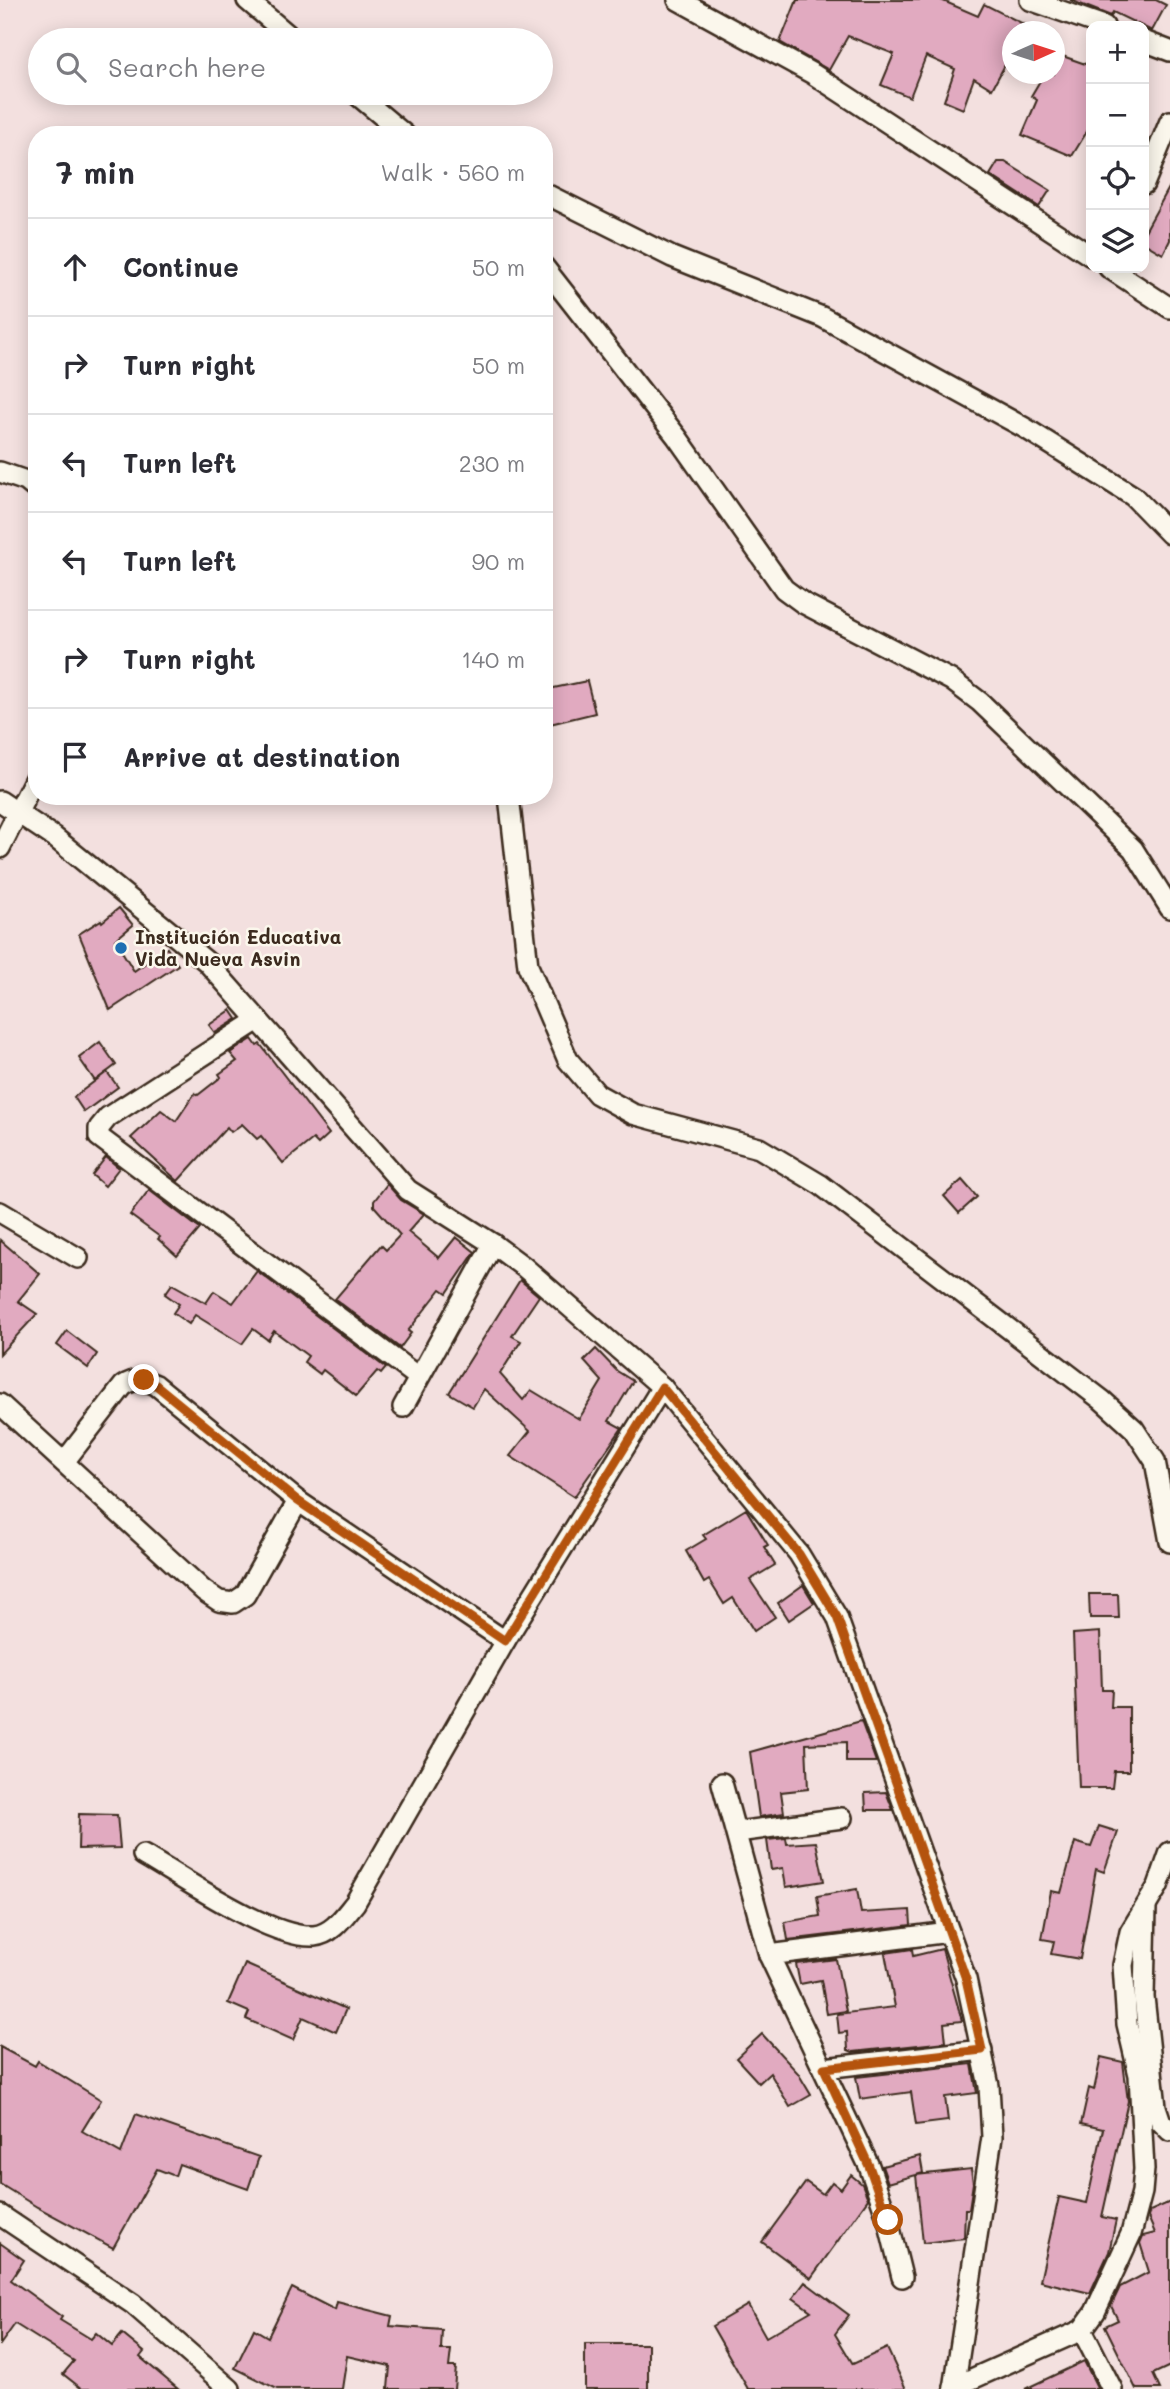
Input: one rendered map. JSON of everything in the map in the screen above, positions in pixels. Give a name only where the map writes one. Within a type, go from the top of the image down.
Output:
[{"type":"street","points":[[247,0],[280,28]]},
{"type":"street","points":[[678,0],[813,74],[1086,253]]},
{"type":"street","points":[[1030,0],[1090,21]]},
{"type":"street","points":[[1149,42],[1170,51]]},
{"type":"street","points":[[369,105],[394,126]]},
{"type":"street","points":[[386,119],[401,126]]},
{"type":"street","points":[[1149,172],[1170,121]]},
{"type":"street","points":[[553,198],[672,257],[822,317],[846,330],[1025,428],[1133,496],[1170,534]]},
{"type":"street","points":[[1117,273],[1170,308]]},
{"type":"street","points":[[553,279],[677,438],[784,589],[803,603],[951,680],[980,702],[1133,849],[1170,908]]},
{"type":"street","points":[[0,472],[28,483]]},
{"type":"street","points":[[0,848],[28,792]]},
{"type":"street","points":[[0,801],[54,837],[207,962],[408,1191],[493,1244],[629,1356],[662,1387],[799,1554],[837,1617],[966,1979],[989,2086],[992,2137],[954,2388]]},
{"type":"street","points":[[510,805],[528,966],[568,1060],[597,1094],[633,1114],[759,1147],[821,1185],[1091,1391],[1134,1429],[1155,1461],[1170,1542]]},
{"type":"street","points":[[258,1020],[108,1116],[99,1128],[99,1137],[418,1377]]},
{"type":"street","points":[[0,1212],[78,1258]]},
{"type":"street","points":[[403,1407],[493,1244]]},
{"type":"street","points":[[64,1462],[123,1386],[133,1380],[144,1380],[156,1385],[298,1501],[505,1641]]},
{"type":"street","points":[[143,1855],[262,1923],[290,1933],[315,1936],[333,1928],[355,1903],[505,1641],[662,1387]]},
{"type":"street","points":[[0,1404],[204,1591],[219,1601],[233,1603],[245,1595],[298,1501]]},
{"type":"street","points":[[722,1783],[769,1955],[869,2166],[888,2220],[902,2277]]},
{"type":"street","points":[[737,1832],[842,1818]]},
{"type":"street","points":[[954,2388],[1082,2330],[1095,2312],[1131,2234],[1142,2192],[1144,2169],[1139,2075],[1127,2024],[1122,1965],[1130,1932],[1146,1906],[1170,1852]]},
{"type":"street","points":[[1146,1906],[1144,1997],[1156,2107],[1161,2122],[1170,2131]]},
{"type":"street","points":[[769,1955],[949,1932]]},
{"type":"street","points":[[824,2068],[982,2050]]},
{"type":"street","points":[[0,2215],[133,2304],[230,2389]]},
{"type":"street","points":[[1082,2330],[1112,2389]]},
{"type":"building","points":[[797,0],[941,0],[978,16],[984,4],[1017,21],[1002,21],[1002,70],[992,89],[974,78],[963,109],[944,101],[955,69],[926,56],[910,97],[881,85],[894,54],[848,36],[829,70],[780,42]]},
{"type":"building","points":[[1070,0],[1156,0],[1166,5],[1152,31],[1149,30],[1149,21],[1131,21],[1113,12],[1111,16]]},
{"type":"building","points":[[1065,57],[1086,64],[1086,133],[1072,156],[1022,135],[1037,100],[1031,96],[1038,84],[1065,84]]},
{"type":"building","points":[[998,162],[1005,162],[1050,190],[1039,207],[990,175]]},
{"type":"building","points":[[1170,186],[1170,240],[1163,254],[1149,246],[1149,224]]},
{"type":"building","points":[[587,681],[595,713],[553,723],[553,688]]},
{"type":"building","points":[[119,908],[133,925],[115,940],[134,971],[167,948],[178,965],[110,1010],[79,934],[101,920],[102,922]]},
{"type":"building","points":[[231,1010],[237,1019],[215,1033],[209,1025]]},
{"type":"building","points":[[252,1039],[257,1046],[260,1044],[329,1134],[318,1144],[313,1139],[283,1163],[261,1136],[257,1139],[242,1124],[231,1132],[227,1127],[178,1181],[131,1138],[161,1110],[176,1121],[195,1093],[198,1095],[237,1061],[230,1053]]},
{"type":"building","points":[[100,1042],[116,1065],[95,1081],[79,1058]]},
{"type":"building","points":[[107,1072],[118,1087],[84,1112],[74,1097]]},
{"type":"building","points":[[106,1157],[119,1168],[105,1186],[92,1175]]},
{"type":"building","points":[[962,1180],[977,1197],[959,1213],[944,1196]]},
{"type":"building","points":[[387,1184],[401,1200],[424,1214],[408,1232],[439,1258],[456,1237],[475,1252],[447,1293],[441,1289],[408,1331],[411,1333],[400,1348],[335,1299],[381,1245],[386,1250],[400,1235],[374,1206],[374,1201]]},
{"type":"building","points":[[149,1190],[200,1229],[177,1256],[158,1239],[160,1237],[130,1215]]},
{"type":"building","points":[[0,1240],[40,1274],[18,1301],[37,1314],[0,1354]]},
{"type":"building","points":[[257,1271],[386,1368],[381,1374],[377,1371],[356,1396],[323,1370],[320,1374],[304,1362],[308,1356],[274,1331],[268,1340],[253,1329],[242,1344],[195,1315],[189,1324],[173,1313],[179,1304],[165,1294],[172,1284],[206,1303],[214,1291],[233,1303]]},
{"type":"building","points":[[520,1280],[539,1296],[512,1336],[521,1341],[500,1374],[523,1400],[531,1390],[579,1419],[602,1381],[584,1361],[596,1349],[617,1371],[633,1381],[609,1421],[622,1428],[574,1497],[510,1456],[530,1431],[484,1389],[473,1407],[449,1393]]},
{"type":"building","points":[[67,1331],[97,1354],[88,1368],[57,1345]]},
{"type":"building","points":[[746,1509],[768,1545],[764,1547],[775,1565],[750,1580],[775,1617],[754,1631],[733,1598],[724,1604],[709,1580],[704,1583],[686,1551],[706,1539],[703,1535]]},
{"type":"building","points":[[803,1585],[814,1603],[789,1620],[778,1603]]},
{"type":"building","points":[[1089,1594],[1118,1594],[1119,1618],[1090,1618]]},
{"type":"building","points":[[1100,1632],[1102,1690],[1112,1690],[1111,1707],[1129,1707],[1129,1771],[1114,1771],[1112,1788],[1079,1788],[1073,1634]]},
{"type":"building","points":[[861,1721],[876,1762],[846,1762],[846,1742],[806,1744],[808,1789],[781,1792],[784,1813],[759,1817],[750,1752]]},
{"type":"building","points":[[886,1792],[893,1810],[866,1810],[865,1793]]},
{"type":"building","points":[[79,1814],[117,1815],[120,1848],[78,1849]]},
{"type":"building","points":[[1099,1826],[1118,1832],[1104,1872],[1096,1869],[1080,1959],[1051,1954],[1054,1941],[1042,1939],[1051,1891],[1061,1893],[1075,1842],[1091,1847]]},
{"type":"building","points":[[786,1838],[787,1844],[816,1842],[824,1881],[786,1887],[783,1868],[771,1870],[767,1840]]},
{"type":"building","points":[[857,1889],[861,1913],[910,1910],[911,1925],[788,1940],[785,1922],[820,1916],[817,1896]]},
{"type":"building","points":[[912,1949],[913,1956],[942,1949],[962,2021],[944,2023],[946,2042],[853,2052],[848,2050],[847,2032],[839,2033],[837,2014],[895,2007],[885,1953]]},
{"type":"building","points":[[836,1959],[846,2011],[827,2014],[821,1980],[800,1984],[796,1964]]},
{"type":"building","points":[[245,1964],[346,2009],[336,2032],[303,2017],[293,2040],[246,2019],[249,2012],[228,2003]]},
{"type":"building","points":[[762,2034],[798,2073],[811,2095],[790,2107],[770,2073],[759,2083],[736,2058]]},
{"type":"building","points":[[0,2047],[35,2066],[38,2061],[101,2100],[82,2131],[121,2153],[136,2114],[259,2157],[248,2189],[179,2164],[175,2176],[157,2169],[113,2248],[37,2207],[0,2184]]},
{"type":"building","points":[[1101,2057],[1123,2062],[1128,2101],[1102,2217],[1116,2220],[1109,2252],[1090,2293],[1040,2281],[1059,2197],[1087,2203],[1103,2129],[1081,2124],[1089,2088],[1094,2090]]},
{"type":"building","points":[[972,2064],[977,2093],[945,2097],[948,2121],[916,2125],[911,2092],[860,2099],[856,2077]]},
{"type":"building","points":[[920,2156],[923,2173],[888,2183],[882,2166]]},
{"type":"building","points":[[971,2169],[973,2183],[969,2209],[965,2209],[964,2238],[923,2243],[916,2175]]},
{"type":"building","points":[[851,2175],[862,2184],[868,2199],[811,2278],[762,2242],[806,2182],[823,2194],[832,2182],[841,2189]]},
{"type":"building","points":[[1170,2202],[1170,2366],[1153,2374],[1160,2389],[1136,2389],[1105,2326],[1118,2320],[1111,2306],[1120,2287],[1149,2272],[1140,2243],[1143,2236],[1155,2233],[1148,2217],[1150,2211]]},
{"type":"building","points":[[0,2243],[24,2260],[11,2280],[62,2317],[60,2320],[91,2339],[96,2333],[112,2346],[122,2334],[144,2352],[140,2357],[178,2389],[82,2389],[63,2374],[74,2361],[15,2324],[0,2345]]},
{"type":"building","points":[[805,2282],[849,2315],[835,2334],[853,2364],[887,2348],[906,2389],[748,2389],[712,2326],[748,2305],[766,2337],[811,2311],[793,2298]]},
{"type":"building","points":[[292,2288],[335,2310],[337,2302],[392,2316],[390,2326],[442,2330],[441,2350],[451,2350],[449,2367],[456,2367],[454,2389],[388,2389],[390,2366],[347,2356],[342,2389],[277,2389],[235,2368],[254,2329],[268,2337]]},
{"type":"building","points":[[585,2344],[648,2344],[648,2389],[585,2389]]},
{"type":"building","points":[[1084,2361],[1098,2389],[1025,2389]]},
{"type":"place","name":"Institución Educativa Vida Nueva Asvin","points":[[121,948]]},
{"type":"route","points":[[144,1380],[156,1385],[298,1501],[505,1641],[662,1387],[799,1554],[837,1617],[966,1979],[982,2050],[824,2068],[869,2166],[888,2220]]}]
